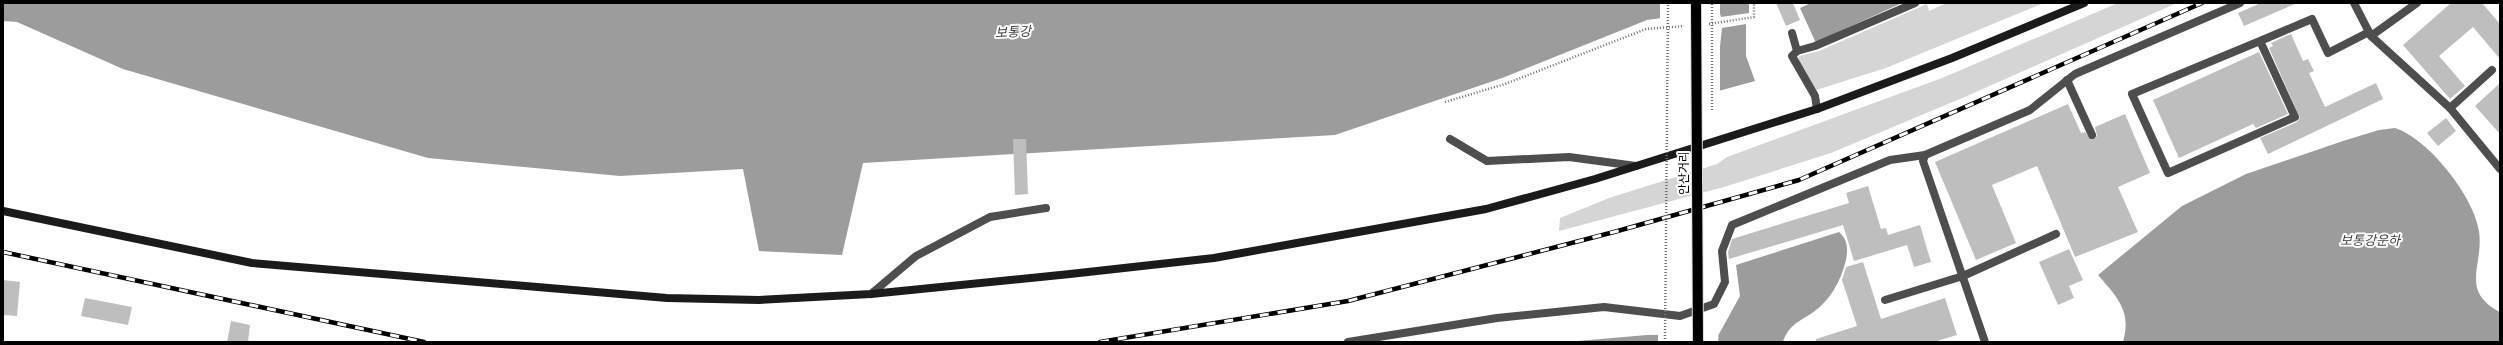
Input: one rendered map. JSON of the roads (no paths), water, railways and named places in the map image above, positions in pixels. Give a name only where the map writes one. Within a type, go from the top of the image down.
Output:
[{"type":"main road","name":"안산거리","points":[[1696,3],[1698,342]]},
{"type":"main road","points":[[3,211],[252,263],[667,298],[759,300],[871,294],[1214,258],[1486,209],[1636,166],[1817,109],[1952,58],[2084,3]]},
{"type":"lane","points":[[1817,109],[1815,96],[1792,56],[1797,51],[1815,46],[1915,3]]},
{"type":"lane","points":[[1348,342],[1497,318],[1604,308],[1680,316],[1714,304],[1725,282],[1722,251],[1732,225],[1890,160],[1925,155],[2030,110],[2075,74],[2240,3]]},
{"type":"lane","points":[[2354,3],[2370,34],[2450,108],[2500,169]]},
{"type":"lane","points":[[2260,41],[2295,117],[2168,173],[2132,94],[2312,19],[2328,52],[2370,34],[2417,3]]},
{"type":"lane","points":[[1792,33],[1797,51]]},
{"type":"lane","points":[[2450,108],[2492,70]]},
{"type":"lane","points":[[2068,80],[2092,134]]},
{"type":"lane","points":[[1450,139],[1487,161],[1569,157],[1636,166]]},
{"type":"lane","points":[[1925,155],[1923,161],[1985,342]]},
{"type":"lane","points":[[871,294],[916,256],[990,217],[1046,208]]},
{"type":"lane","points":[[1886,300],[1963,276],[2056,234]]},
{"type":"water","name":"보통강","points":[[3,3],[1749,3],[1749,13],[1721,17],[1719,10],[1647,20],[1502,78],[1335,135],[863,163],[842,255],[759,251],[743,169],[620,176],[428,158],[123,69],[17,22],[3,21]]},
{"type":"water","points":[[1811,3],[1902,3],[1818,41],[1815,41],[1800,8]]},
{"type":"water","points":[[1746,24],[1746,56],[1755,81],[1715,92],[1722,28]]},
{"type":"water","name":"보통강운하","points":[[2395,128],[2408,134],[2435,156],[2448,171],[2469,202],[2479,231],[2480,244],[2476,276],[2477,286],[2480,295],[2488,304],[2500,312],[2500,342],[2123,342],[2126,322],[2124,313],[2117,298],[2098,275],[2182,206],[2246,174],[2343,141],[2379,130]]},
{"type":"water","points":[[1839,232],[1846,241],[1847,252],[1844,268],[1838,283],[1824,303],[1791,328],[1783,342],[1566,342],[1647,335],[1719,334],[1740,296],[1736,265]]},
{"type":"railway","points":[[1100,342],[1348,301],[1614,232],[1799,180],[2202,3]]},
{"type":"railway","points":[[3,252],[424,342]]}]
